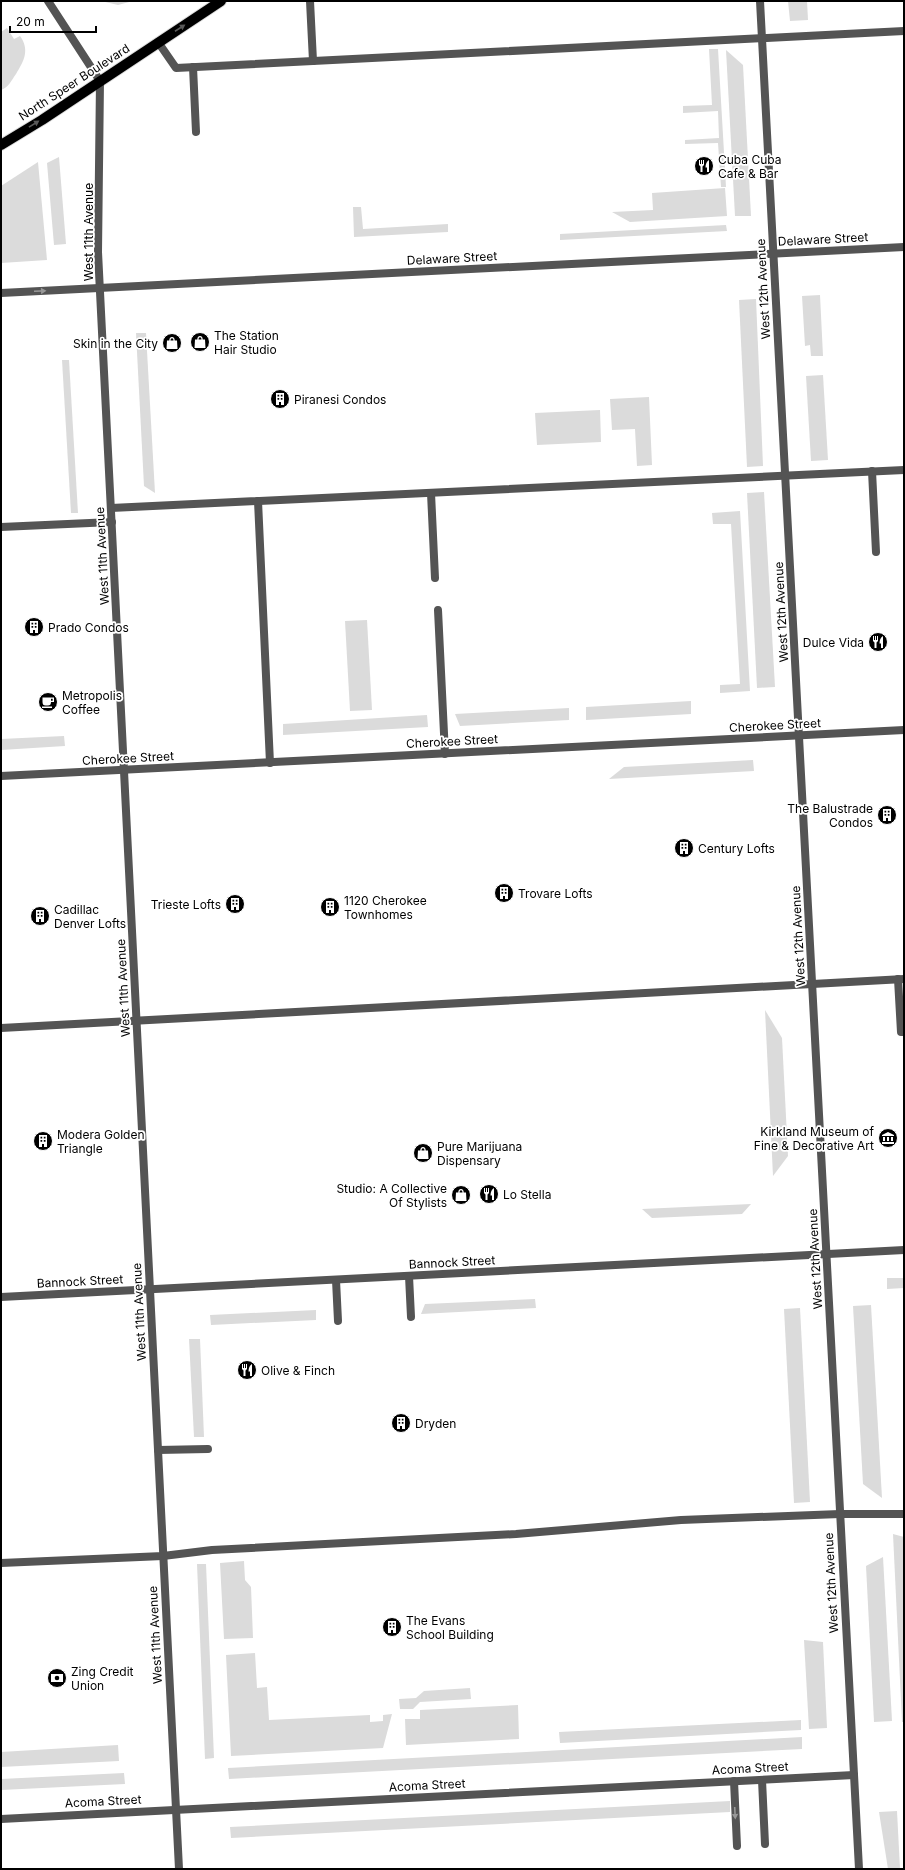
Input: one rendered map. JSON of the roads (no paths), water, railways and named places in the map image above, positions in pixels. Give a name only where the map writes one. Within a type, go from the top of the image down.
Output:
[{"type":"main road","name":"North Speer Boulevard","points":[[1,145],[221,1]]},
{"type":"street","points":[[48,1],[100,81]]},
{"type":"street","points":[[310,1],[313,61]]},
{"type":"street","name":"West 12th Avenue","points":[[760,1],[859,1869]]},
{"type":"street","points":[[158,42],[176,68],[904,31]]},
{"type":"street","points":[[193,67],[196,132]]},
{"type":"street","name":"West 11th Avenue","points":[[100,81],[98,252],[179,1869]]},
{"type":"street","name":"Delaware Street","points":[[1,293],[904,247]]},
{"type":"street","points":[[111,508],[904,470]]},
{"type":"street","points":[[872,471],[876,552]]},
{"type":"street","points":[[431,493],[435,578]]},
{"type":"street","points":[[258,501],[270,763]]},
{"type":"street","points":[[1,527],[112,522]]},
{"type":"street","points":[[438,610],[445,754]]},
{"type":"street","name":"Cherokee Street","points":[[1,776],[904,730]]},
{"type":"street","points":[[1,1028],[901,979],[901,1032],[904,1032]]},
{"type":"street","name":"Bannock Street","points":[[1,1297],[904,1250]]},
{"type":"street","points":[[409,1276],[411,1317]]},
{"type":"street","points":[[336,1280],[338,1320]]},
{"type":"street","points":[[158,1450],[208,1449]]},
{"type":"street","points":[[1,1563],[163,1556],[212,1550],[516,1534],[681,1520],[840,1514],[904,1514]]},
{"type":"street","name":"Acoma Street","points":[[1,1818],[854,1775]]},
{"type":"street","points":[[762,1780],[766,1844]]},
{"type":"street","points":[[734,1781],[737,1846]]},
{"type":"place","name":"Cuba Cuba Cafe & Bar","points":[[704,166]]},
{"type":"place","name":"The Station Hair Studio","points":[[200,342]]},
{"type":"place","name":"Skin in the City","points":[[172,343]]},
{"type":"place","name":"Piranesi Condos","points":[[280,399]]},
{"type":"place","name":"Prado Condos","points":[[34,627]]},
{"type":"place","name":"Dulce Vida","points":[[878,642]]},
{"type":"place","name":"Metropolis Coffee","points":[[48,702]]},
{"type":"place","name":"The Balustrade Condos","points":[[887,815]]},
{"type":"place","name":"Century Lofts","points":[[684,848]]},
{"type":"place","name":"Trovare Lofts","points":[[504,893]]},
{"type":"place","name":"Trieste Lofts","points":[[235,904]]},
{"type":"place","name":"1120 Cherokee Townhomes","points":[[330,907]]},
{"type":"place","name":"Cadillac Denver Lofts","points":[[40,916]]},
{"type":"place","name":"Kirkland Museum of Fine & Decorative Art","points":[[888,1138]]},
{"type":"place","name":"Modera Golden Triangle","points":[[43,1141]]},
{"type":"place","name":"Pure Marijuana Dispensary","points":[[423,1153]]},
{"type":"place","name":"Lo Stella","points":[[489,1194]]},
{"type":"place","name":"Studio: A Collective Of Stylists","points":[[461,1195]]},
{"type":"place","name":"Olive & Finch","points":[[247,1370]]},
{"type":"place","name":"Dryden","points":[[401,1423]]},
{"type":"place","name":"The Evans School Building","points":[[392,1627]]},
{"type":"place","name":"Zing Credit Union","points":[[57,1678]]}]
